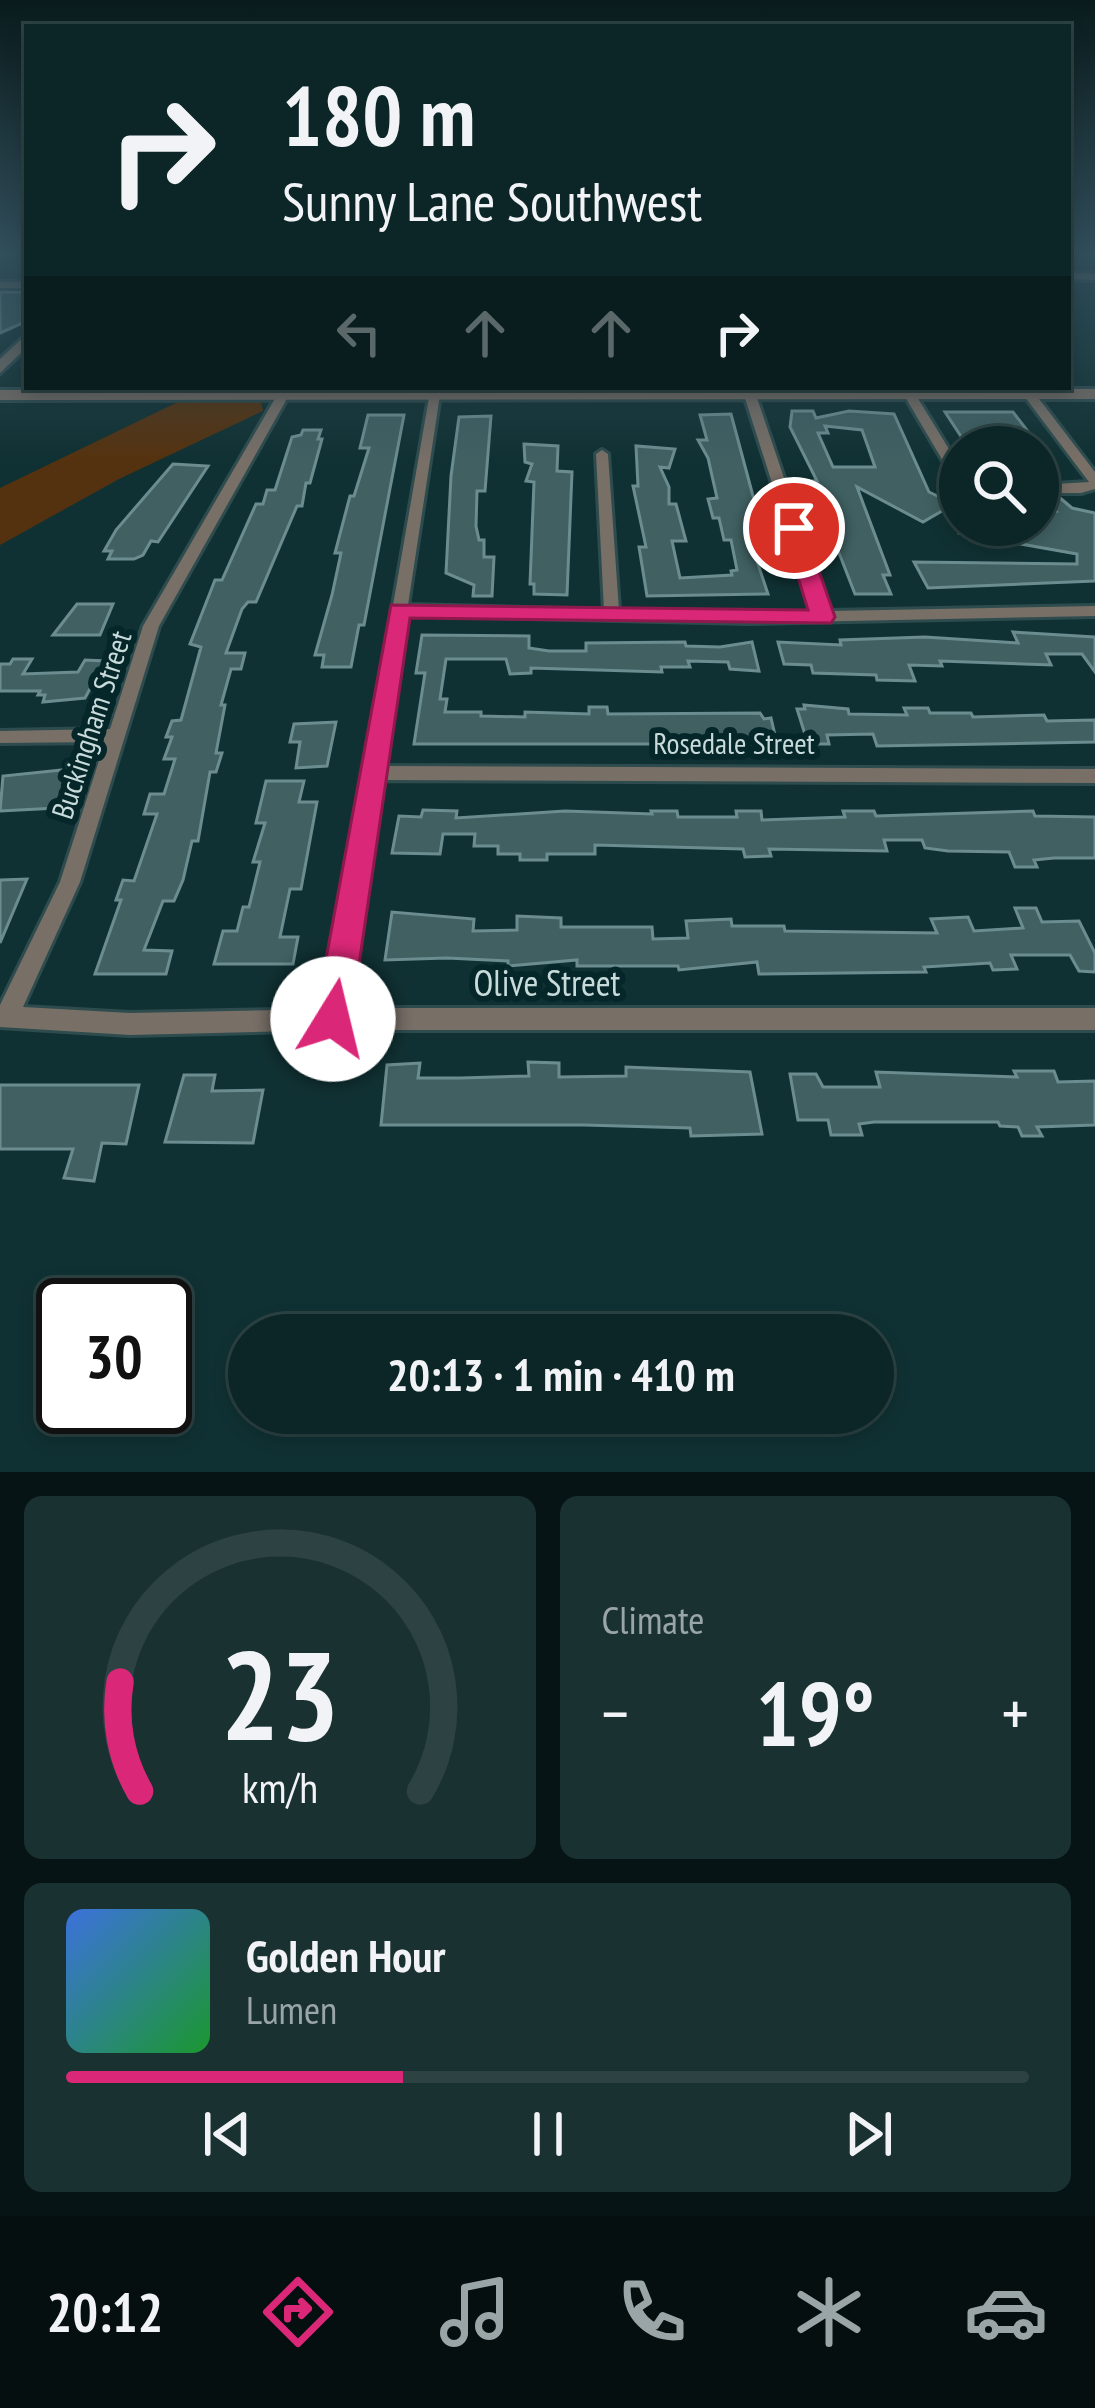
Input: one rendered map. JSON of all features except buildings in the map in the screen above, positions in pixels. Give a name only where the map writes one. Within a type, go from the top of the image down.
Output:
[{"type":"street","points":[[0,368],[14,346]]},
{"type":"street","points":[[0,395],[144,391],[1095,394]]},
{"type":"street","points":[[1029,394],[1095,483],[1081,490],[1059,489]]},
{"type":"street","name":"Buckingham Street","points":[[4,1017],[70,882],[114,736],[161,606],[283,395]]},
{"type":"street","points":[[333,1019],[434,395]]},
{"type":"street","points":[[750,395],[823,617]]},
{"type":"street","points":[[910,395],[939,443]]},
{"type":"street","points":[[602,454],[612,616]]},
{"type":"street","points":[[399,610],[823,617],[1095,611]]},
{"type":"street","points":[[0,737],[114,736]]},
{"type":"street","name":"Rosedale Street","points":[[373,773],[1095,776]]},
{"type":"street","name":"Olive Street","points":[[4,1017],[130,1024],[333,1019],[1095,1019]]},
{"type":"shaded area","points":[[182,400],[261,402],[263,411],[119,479],[0,545],[0,488]]},
{"type":"route","points":[[333,1019],[399,610],[823,617],[794,528]]}]
